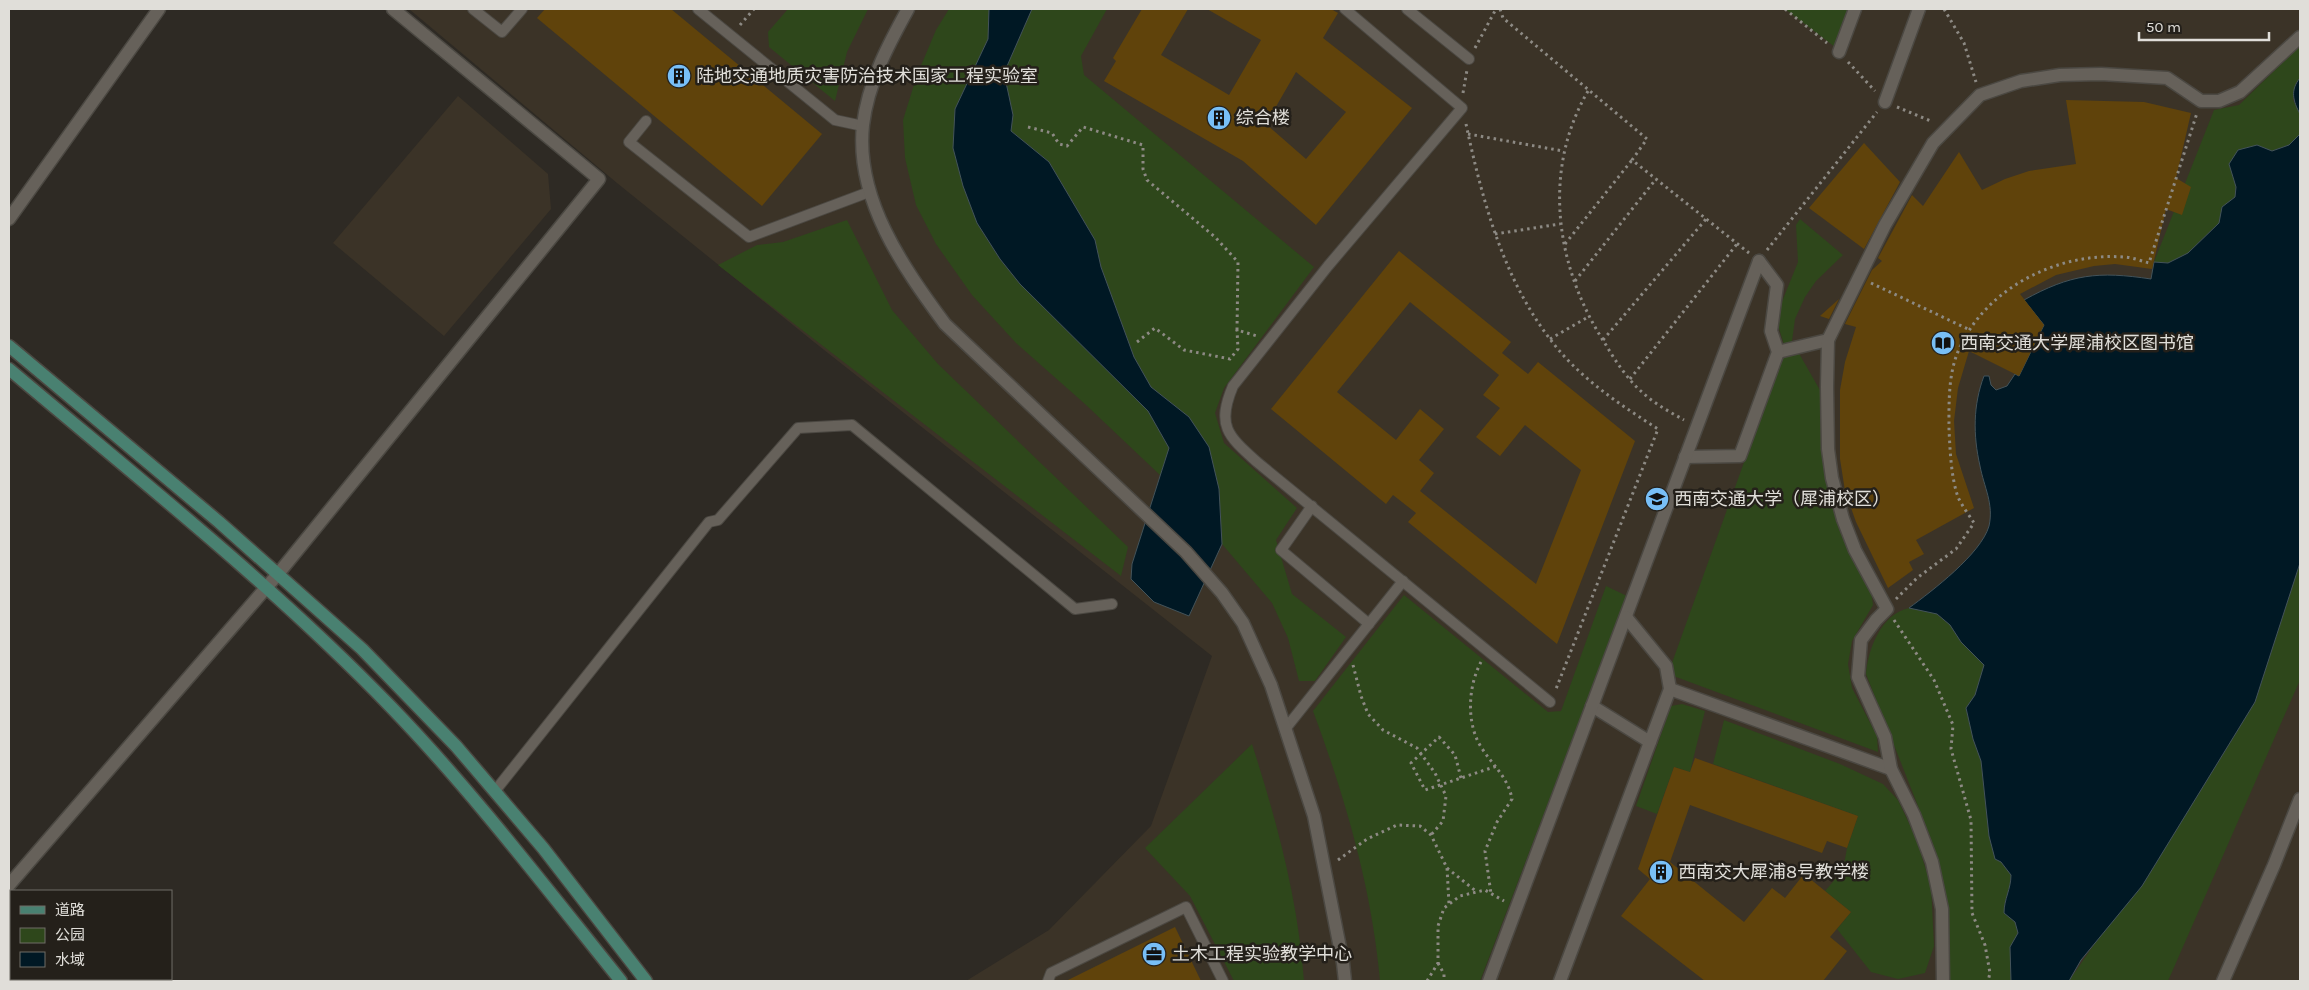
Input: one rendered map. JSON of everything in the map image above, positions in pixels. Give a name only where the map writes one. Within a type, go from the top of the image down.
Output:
[{"type":"street","points":[[9,219],[159,9]]},
{"type":"street","points":[[9,885],[264,587],[278,574],[600,179],[393,9]]},
{"type":"street","points":[[908,9],[881,62],[873,84],[863,126],[863,160],[869,192],[883,226],[915,283],[945,324],[1009,387],[1144,510],[1222,593],[1244,623],[1259,656],[1286,728],[1314,816],[1344,964],[1344,981]]},
{"type":"street","points":[[1838,52],[1855,9]]},
{"type":"street","points":[[1885,102],[1919,9]]},
{"type":"street","points":[[1943,981],[1942,909],[1932,862],[1914,814],[1891,769],[1885,737],[1858,677],[1861,640],[1887,609],[1855,550],[1843,519],[1832,478],[1828,449],[1826,387],[1828,340],[1885,226],[1933,143],[1980,94],[2021,81],[2060,75],[2101,74],[2167,78],[2201,101],[2219,101],[2240,92],[2300,37]]},
{"type":"street","points":[[1685,457],[1740,456],[1778,352],[1771,331],[1776,285],[1759,261]]},
{"type":"street","points":[[1489,981],[1759,261]]},
{"type":"street","points":[[1778,352],[1828,340]]},
{"type":"street","points":[[9,346],[278,574],[362,649],[456,746],[543,848],[646,981]]},
{"type":"street","points":[[9,369],[322,639],[444,763],[514,844],[621,981]]},
{"type":"street","points":[[1560,981],[1670,689],[1666,666],[1626,617]]},
{"type":"street","points":[[1670,689],[1891,769]]},
{"type":"street","points":[[1592,706],[1650,742]]},
{"type":"street","points":[[2224,981],[2300,799]]},
{"type":"lane","points":[[473,9],[502,32],[522,9]]},
{"type":"lane","points":[[698,9],[835,120],[863,126]]},
{"type":"lane","points":[[1345,9],[1462,108],[1328,266],[1233,386],[1225,406],[1226,425],[1235,442],[1550,702]]},
{"type":"lane","points":[[1407,9],[1469,60]]},
{"type":"lane","points":[[646,121],[629,142],[749,237],[869,192]]},
{"type":"lane","points":[[494,791],[709,522],[718,520],[798,428],[852,425],[1075,609],[1112,604]]},
{"type":"lane","points":[[1312,506],[1281,550],[1369,624]]},
{"type":"lane","points":[[1286,728],[1403,581]]},
{"type":"lane","points":[[1048,981],[1051,973],[1186,906],[1223,981]]},
{"type":"path","points":[[731,36],[754,9]]},
{"type":"path","points":[[1496,9],[1469,60],[1462,108],[1495,234],[1527,304],[1550,340],[1573,365],[1600,389],[1658,429],[1550,702]]},
{"type":"path","points":[[1500,9],[1503,18],[1647,139],[1564,244]]},
{"type":"path","points":[[1944,9],[1964,44],[1980,94]]},
{"type":"path","points":[[1588,91],[1576,111],[1563,151],[1560,186],[1560,224],[1574,282],[1588,317],[1602,340],[1630,378],[1643,393],[1667,411],[1696,428]]},
{"type":"path","points":[[1988,981],[1990,973],[1985,945],[1972,913],[1971,820],[1951,749],[1953,725],[1934,680],[1887,609],[1917,578],[1956,548],[1974,523],[1958,496],[1950,450],[1948,398],[1957,355],[1970,330],[1988,305],[2021,282],[2046,269],[2086,258],[2124,257],[2149,263],[2201,101]]},
{"type":"path","points":[[1632,160],[1759,261],[1885,102],[1948,128]]},
{"type":"path","points":[[1028,127],[1052,133],[1059,144],[1067,146],[1083,128],[1143,145],[1144,169],[1147,180],[1215,237],[1238,262],[1238,350],[1230,359],[1184,350],[1155,328],[1137,342]]},
{"type":"path","points":[[1468,134],[1563,151]]},
{"type":"path","points":[[1574,282],[1656,179]]},
{"type":"path","points":[[1602,340],[1706,219]]},
{"type":"path","points":[[1495,234],[1560,224]]},
{"type":"path","points":[[1630,378],[1737,244]]},
{"type":"path","points":[[1859,277],[1970,330]]},
{"type":"path","points":[[1550,340],[1588,317]]},
{"type":"path","points":[[1237,330],[1270,340]]},
{"type":"path","points":[[1488,651],[1477,670],[1470,696],[1472,722],[1481,747],[1497,766],[1509,786],[1512,800],[1497,822],[1485,851],[1491,894]]},
{"type":"path","points":[[1344,655],[1351,660],[1368,714],[1383,730],[1417,748],[1441,785],[1446,796],[1443,820],[1431,835]]},
{"type":"path","points":[[1461,778],[1455,756],[1439,737],[1411,763],[1425,790],[1441,785],[1497,766]]},
{"type":"path","points":[[1325,869],[1367,839],[1397,825],[1420,826],[1431,835],[1448,868],[1478,892]]},
{"type":"path","points":[[1448,868],[1449,904]]},
{"type":"path","points":[[1444,981],[1444,974],[1438,963],[1438,926],[1444,908],[1460,896],[1485,890],[1516,910]]},
{"type":"path","points":[[1427,981],[1438,963]]},
{"type":"shaded area","name":"西南交通大学（犀浦校区）","points":[[409,9],[2300,9],[2300,981],[966,981],[1049,930],[1151,826],[1212,656],[814,342],[617,183]]},
{"type":"shaded area","points":[[458,96],[548,174],[551,209],[444,336],[333,243]]},
{"type":"green space","points":[[788,9],[868,9],[847,52],[835,101],[769,47],[768,32]]},
{"type":"green space","points":[[949,9],[989,9],[988,39],[955,109],[977,223],[1000,259],[1020,284],[1148,411],[1169,448],[1161,476],[1085,404],[1016,343],[972,295],[936,244],[916,205],[905,158],[903,120],[917,75],[936,30]]},
{"type":"green space","points":[[1032,9],[1107,9],[1081,56],[1084,75],[1314,267],[1224,388],[1215,413],[1224,443],[1297,508],[1276,540],[1292,594],[1346,637],[1315,681],[1299,681],[1288,638],[1272,603],[1222,544],[1219,489],[1189,417],[1151,387],[1134,357],[1101,267],[1095,240],[1049,162],[1011,131],[1013,115],[1004,73]]},
{"type":"green space","points":[[1785,9],[1849,9],[1835,47]]},
{"type":"green space","points":[[2300,46],[2300,78],[2296,83],[2293,100],[2300,114],[2300,134],[2289,145],[2272,151],[2257,145],[2229,164],[2236,187],[2235,197],[2222,207],[2219,223],[2188,253],[2168,263],[2154,262],[2214,110],[2239,105]]},
{"type":"green space","points":[[1800,219],[1843,255],[1816,281],[1805,297],[1795,319],[1792,341],[1821,392],[1822,439],[1830,497],[1840,532],[1856,566],[1871,590],[1873,605],[1852,641],[1848,664],[1852,688],[1877,736],[1878,752],[1668,674],[1785,348],[1777,322],[1779,309],[1798,262],[1796,225]]},
{"type":"green space","points":[[847,220],[892,310],[938,364],[1128,547],[1121,576],[718,265],[757,245],[783,242]]},
{"type":"green space","points":[[2300,563],[2300,680],[2168,981],[2069,981],[2204,785],[2255,702]]},
{"type":"green space","points":[[1606,586],[1627,596],[1480,981],[1380,981],[1371,912],[1364,878],[1336,777],[1313,711],[1404,595],[1548,712],[1561,711]]},
{"type":"green space","points":[[1909,608],[1937,614],[1950,625],[1961,642],[1984,665],[1975,695],[1966,708],[1973,739],[1981,761],[1989,836],[1995,859],[2001,862],[2011,875],[2004,913],[2015,922],[2018,933],[2010,947],[2011,981],[1949,981],[1947,921],[1933,844],[1866,674],[1873,644],[1878,634],[1891,617]]},
{"type":"green space","points":[[1682,704],[1705,711],[1690,772],[1674,767],[1657,814],[1636,806],[1671,706]]},
{"type":"green space","points":[[1724,720],[1840,764],[1883,784],[1898,800],[1916,838],[1931,886],[1934,946],[1925,973],[1898,979],[1871,972],[1837,929],[1851,912],[1825,891],[1843,870],[1847,848],[1858,816],[1713,764]]},
{"type":"green space","points":[[1252,744],[1270,802],[1292,891],[1304,981],[1234,981],[1190,896],[1145,848]]},
{"type":"water","points":[[989,9],[1032,9],[1004,73],[1013,115],[1011,131],[1049,162],[1095,240],[1101,267],[1134,357],[1151,387],[1189,417],[1209,447],[1219,489],[1222,544],[1189,616],[1154,602],[1131,579],[1132,564],[1169,448],[1148,411],[1020,284],[1000,259],[977,223],[963,186],[953,148],[955,109],[988,39]]},
{"type":"water","points":[[2300,78],[2300,114],[2296,105],[2294,91]]},
{"type":"water","points":[[2300,134],[2300,563],[2255,702],[2142,886],[2081,960],[2069,981],[2011,981],[2010,947],[2018,933],[2015,922],[2004,913],[2011,875],[2001,862],[1995,859],[1989,836],[1981,761],[1973,739],[1966,708],[1975,695],[1984,665],[1961,642],[1950,625],[1937,614],[1909,608],[1966,560],[1984,537],[1989,526],[1989,503],[1980,466],[1975,432],[1976,409],[1980,387],[1984,376],[1989,376],[1991,385],[1996,390],[2007,386],[2015,374],[2019,376],[2044,325],[2024,300],[2056,285],[2085,277],[2115,275],[2151,279],[2154,262],[2168,263],[2188,253],[2219,223],[2222,207],[2235,197],[2236,187],[2229,164],[2238,150],[2257,145],[2272,151],[2289,145]]},
{"type":"building","name":"陆地交通地质灾害防治技术国家工程实验室","points":[[545,9],[671,9],[822,134],[762,206],[537,18]]},
{"type":"building","name":"综合楼","points":[[1142,9],[1188,9],[1161,55],[1229,95],[1261,40],[1207,9],[1331,9],[1338,13],[1323,38],[1412,108],[1316,225],[1243,161],[1104,81],[1116,61],[1113,58]],"holes":[[[1296,72],[1346,112],[1306,159],[1266,124]]]},
{"type":"building","name":"西南交通大学犀浦校区图书馆","points":[[2066,100],[2144,102],[2191,113],[2176,178],[2191,187],[2182,215],[2166,209],[2152,269],[2115,264],[2094,266],[2056,275],[2020,294],[2044,325],[2019,376],[1969,351],[1958,388],[1954,421],[1956,454],[1974,508],[1916,540],[1924,554],[1909,562],[1913,570],[1888,588],[1856,522],[1845,491],[1840,459],[1840,390],[1845,362],[1856,327],[1845,324],[1872,270],[1882,261],[1878,258],[1912,195],[1923,206],[1959,152],[1982,190],[2005,179],[2029,171],[2076,164]]},
{"type":"building","points":[[1864,143],[1900,182],[1864,249],[1809,208]]},
{"type":"building","points":[[1399,251],[1511,342],[1502,353],[1528,374],[1538,362],[1635,441],[1557,644],[1408,522],[1416,513],[1393,495],[1386,504],[1271,409]],"holes":[[[1410,302],[1499,375],[1483,395],[1500,408],[1476,437],[1500,456],[1525,425],[1581,470],[1536,584],[1420,491],[1434,473],[1419,460],[1444,429],[1420,409],[1396,440],[1337,392]]]},
{"type":"building","points":[[1839,299],[1829,319],[1820,316]]},
{"type":"building","name":"西南交大犀浦8号教学楼","points":[[1695,758],[1858,816],[1847,848],[1827,841],[1822,853],[1690,805],[1670,862],[1744,922],[1772,888],[1785,898],[1804,874],[1851,912],[1830,937],[1847,951],[1823,981],[1705,981],[1621,916],[1650,879],[1638,869],[1674,767],[1690,772]]},
{"type":"building","name":"土木工程实验教学中心","points":[[1175,927],[1201,981],[1066,981]]},
{"type":"place","name":"陆地交通地质灾害防治技术国家工程实验室","points":[[679,76]]},
{"type":"place","name":"综合楼","points":[[1219,118]]},
{"type":"place","name":"西南交通大学犀浦校区图书馆","points":[[1943,343]]},
{"type":"place","name":"西南交通大学（犀浦校区）","points":[[1657,499]]},
{"type":"place","name":"西南交大犀浦8号教学楼","points":[[1661,872]]},
{"type":"place","name":"土木工程实验教学中心","points":[[1154,954]]}]
